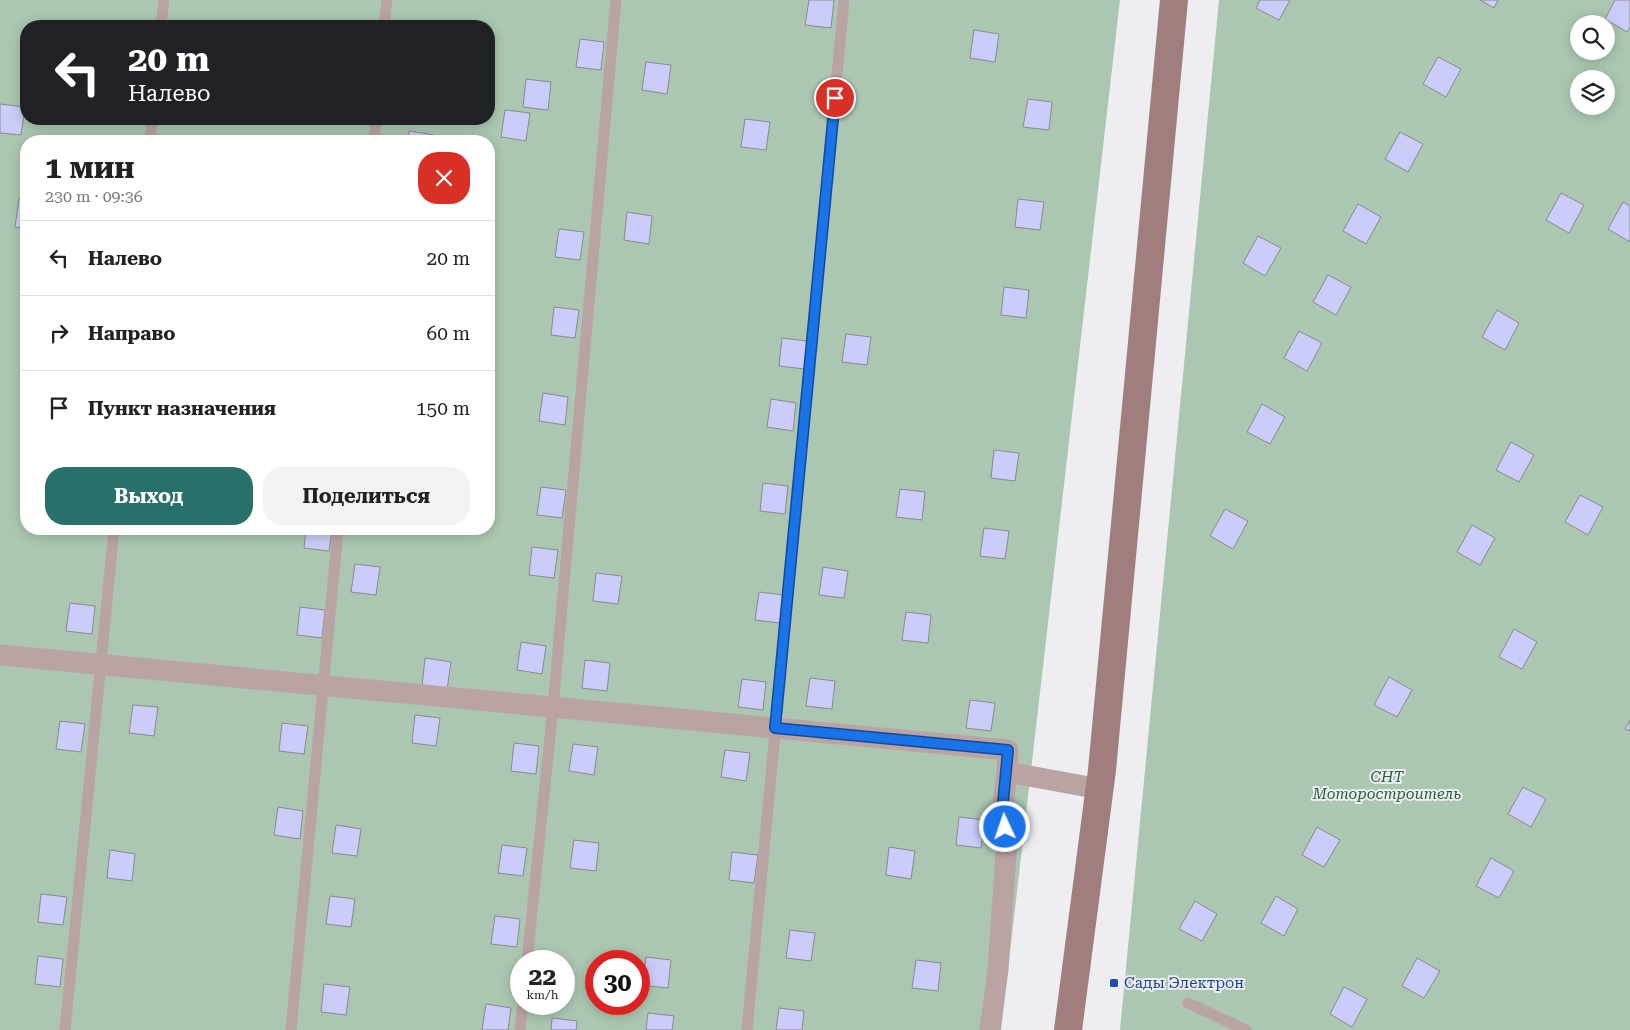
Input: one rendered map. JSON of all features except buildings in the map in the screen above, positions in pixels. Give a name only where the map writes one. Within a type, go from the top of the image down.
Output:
[{"type":"street","points":[[1068,1030],[1100,789],[1174,0]]},
{"type":"street","points":[[0,655],[1008,750],[1002,813],[1007,840],[998,969],[990,1030]]},
{"type":"street","points":[[1007,772],[1100,789]]},
{"type":"lane","points":[[162,20],[164,0]]},
{"type":"lane","points":[[385,20],[387,0]]},
{"type":"lane","points":[[528,950],[553,707],[616,0]]},
{"type":"lane","points":[[747,1030],[844,0]]},
{"type":"lane","points":[[65,1030],[113,535]]},
{"type":"lane","points":[[291,1030],[337,535]]},
{"type":"lane","points":[[1188,1002],[1246,1030]]},
{"type":"lane","points":[[520,1030],[522,1015]]},
{"type":"green space","points":[[0,0],[1120,0],[1001,1030],[0,1030]]},
{"type":"green space","name":"СНТ Моторостроитель","points":[[1219,0],[1630,0],[1630,1030],[1120,1030]]},
{"type":"place","name":"Сады Электрон","points":[[1114,983]]},
{"type":"route","points":[[835,98],[775,728],[1008,750],[1002,813],[1005,827]]}]
